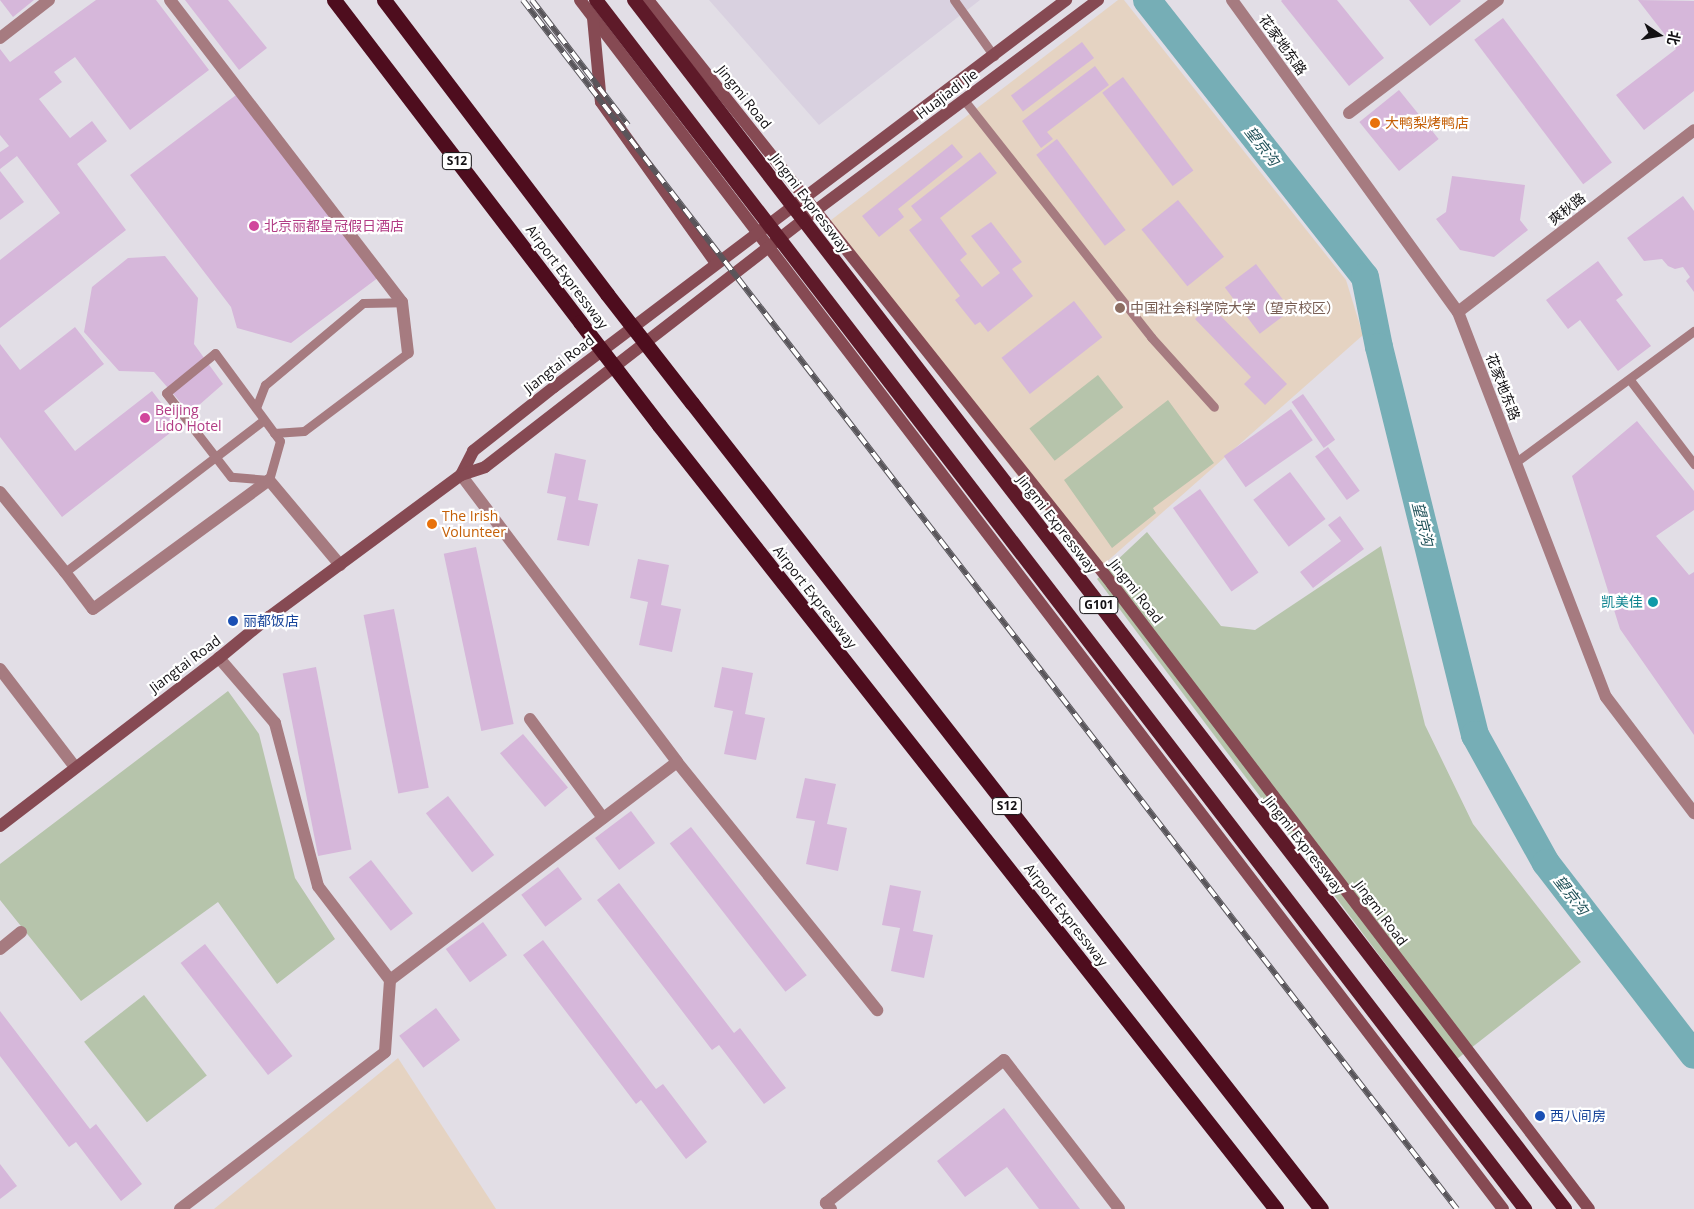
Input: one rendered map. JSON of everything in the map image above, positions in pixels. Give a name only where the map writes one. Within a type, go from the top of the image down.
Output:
[{"type":"highway","name":"Airport Expressway","points":[[334,0],[659,425],[1276,1209]]},
{"type":"highway","name":"Airport Expressway","points":[[384,0],[607,294],[1321,1209]]},
{"type":"highway","name":"G101","points":[[596,0],[1525,1209]]},
{"type":"highway","name":"Jingmi Expressway","points":[[634,0],[1564,1209]]},
{"type":"main road","points":[[580,0],[1503,1209]]},
{"type":"main road","name":"Jingmi Road","points":[[648,0],[1112,584],[1589,1209]]},
{"type":"main road","name":"Huajiadi Jie","points":[[758,232],[1066,0]]},
{"type":"main road","name":"Huajiadi Jie","points":[[769,247],[1098,0]]},
{"type":"main road","points":[[593,18],[601,102],[716,263]]},
{"type":"main road","name":"Jiangtai Road","points":[[461,475],[473,451],[758,232]]},
{"type":"main road","name":"Jiangtai Road","points":[[0,826],[74,767],[219,658],[269,616],[340,566],[461,475],[485,467],[769,247]]},
{"type":"street","points":[[0,38],[49,0]]},
{"type":"street","points":[[170,0],[402,302],[408,352]]},
{"type":"street","name":"花家地东路","points":[[1232,0],[1458,312],[1606,697],[1692,805]]},
{"type":"street","points":[[1349,113],[1492,2]]},
{"type":"street","name":"爽秋路","points":[[1458,312],[1694,130]]},
{"type":"street","points":[[461,475],[677,762],[877,1010]]},
{"type":"street","points":[[0,492],[93,609],[270,480],[340,566]]},
{"type":"street","points":[[180,1209],[385,1052],[390,980],[318,886],[275,723],[219,658]]},
{"type":"street","points":[[0,669],[74,767]]},
{"type":"street","points":[[530,719],[603,818]]},
{"type":"street","points":[[390,980],[677,762]]},
{"type":"street","points":[[0,949],[21,932]]},
{"type":"street","points":[[831,1209],[826,1203],[1004,1060],[1119,1209]]},
{"type":"lane","points":[[954,0],[994,56]]},
{"type":"lane","points":[[964,100],[1151,338],[1214,407]]},
{"type":"lane","points":[[256,408],[265,385],[362,303],[402,302]]},
{"type":"lane","points":[[1516,462],[1630,380],[1694,331]]},
{"type":"lane","points":[[274,433],[304,431],[408,352]]},
{"type":"lane","points":[[214,353],[256,408],[280,441],[270,480],[231,477],[166,393],[214,353]]},
{"type":"lane","points":[[1630,380],[1694,464]]},
{"type":"lane","points":[[65,572],[264,420]]},
{"type":"shaded area","points":[[709,0],[980,0],[819,125]]},
{"type":"shaded area","name":"中国社会科学院大学（望京校区）","points":[[1118,0],[1124,0],[1346,280],[1363,335],[1094,573],[822,227]]},
{"type":"shaded area","points":[[398,1058],[496,1209],[214,1209]]},
{"type":"green space","points":[[1098,375],[1123,407],[1055,461],[1029,429]]},
{"type":"green space","points":[[1168,400],[1214,463],[1153,508],[1156,513],[1112,548],[1064,480]]},
{"type":"green space","points":[[1147,532],[1221,626],[1255,630],[1381,546],[1425,725],[1473,824],[1581,962],[1457,1059],[1097,579]]},
{"type":"green space","points":[[228,691],[259,734],[295,878],[335,939],[277,984],[218,902],[81,1001],[0,900],[0,864]]},
{"type":"green space","points":[[144,995],[207,1075],[147,1122],[84,1042]]},
{"type":"building","points":[[0,0],[34,0],[13,17]]},
{"type":"building","points":[[96,0],[156,0],[209,70],[130,130],[75,57],[54,72],[62,82],[39,99],[70,138],[92,121],[107,141],[77,164],[126,230],[0,328],[0,260],[60,213],[17,156],[0,169],[0,152],[9,146],[0,135],[0,49],[10,62]]},
{"type":"building","points":[[185,0],[228,0],[267,48],[239,70]]},
{"type":"building","points":[[1282,0],[1337,0],[1384,58],[1349,86]]},
{"type":"building","points":[[1409,0],[1460,0],[1461,1],[1430,26]]},
{"type":"building","points":[[1638,0],[1694,1],[1694,91],[1644,130],[1616,95],[1676,49]]},
{"type":"building","points":[[1503,18],[1612,163],[1583,184],[1474,40]]},
{"type":"building","points":[[1082,42],[1094,58],[1023,112],[1011,96]]},
{"type":"building","points":[[1095,66],[1109,85],[1047,132],[1053,139],[1041,148],[1022,121]]},
{"type":"building","points":[[1123,77],[1193,170],[1173,186],[1102,93]]},
{"type":"building","points":[[1399,90],[1439,139],[1399,171],[1359,122]]},
{"type":"building","name":"北京丽都皇冠假日酒店","points":[[236,95],[379,277],[291,343],[237,328],[231,307],[130,175]]},
{"type":"building","points":[[1057,139],[1126,230],[1105,246],[1036,155]]},
{"type":"building","points":[[952,144],[963,157],[898,209],[904,217],[879,237],[862,216]]},
{"type":"building","points":[[980,152],[997,173],[940,218],[967,254],[960,260],[982,287],[1000,273],[971,236],[991,222],[1022,262],[1012,269],[1033,296],[988,332],[980,322],[975,325],[955,300],[960,296],[909,230],[922,220],[911,206]]},
{"type":"building","points":[[0,171],[24,202],[0,220]]},
{"type":"building","points":[[1452,176],[1525,185],[1520,220],[1528,230],[1494,257],[1460,250],[1436,219],[1446,212]]},
{"type":"building","points":[[1683,196],[1694,211],[1694,292],[1686,281],[1690,277],[1683,267],[1675,269],[1668,266],[1662,259],[1644,261],[1627,238]]},
{"type":"building","points":[[1178,200],[1224,257],[1187,286],[1141,230]]},
{"type":"building","name":"Beijing Lido Hotel","points":[[165,256],[198,298],[194,344],[223,384],[190,413],[154,372],[119,371],[84,332],[92,287],[128,258]]},
{"type":"building","points":[[1598,261],[1623,295],[1616,300],[1651,346],[1618,371],[1580,320],[1568,329],[1546,300]]},
{"type":"building","points":[[1256,264],[1291,310],[1260,334],[1225,287]]},
{"type":"building","points":[[1074,301],[1102,337],[1030,394],[1002,358]]},
{"type":"building","points":[[1210,305],[1287,384],[1265,405],[1244,384],[1251,377],[1195,319]]},
{"type":"building","name":"Beijing Lido Hotel","points":[[75,327],[104,364],[44,411],[75,451],[152,391],[179,426],[62,517],[0,437],[0,344],[20,370]]},
{"type":"building","points":[[1303,394],[1335,440],[1324,448],[1292,402]]},
{"type":"building","points":[[1291,409],[1313,440],[1246,487],[1224,456]]},
{"type":"building","name":"凯美佳","points":[[1637,421],[1694,491],[1694,510],[1656,536],[1689,575],[1694,572],[1694,735],[1620,629],[1572,476]]},
{"type":"building","points":[[1328,447],[1360,491],[1347,500],[1315,456]]},
{"type":"building","points":[[555,453],[586,460],[578,500],[598,504],[589,546],[557,540],[566,497],[547,493]]},
{"type":"building","points":[[1290,472],[1326,519],[1289,547],[1253,500]]},
{"type":"building","points":[[1200,489],[1259,573],[1231,591],[1173,508]]},
{"type":"building","points":[[1340,516],[1364,549],[1313,588],[1300,572],[1341,541],[1328,525]]},
{"type":"building","points":[[476,547],[514,724],[481,731],[444,554]]},
{"type":"building","points":[[638,559],[669,565],[661,605],[681,609],[672,652],[639,645],[648,602],[630,598]]},
{"type":"building","points":[[394,609],[429,788],[398,794],[364,615]]},
{"type":"building","points":[[316,667],[351,850],[318,856],[283,673]]},
{"type":"building","points":[[722,667],[753,673],[745,714],[765,718],[756,760],[724,754],[733,711],[714,707]]},
{"type":"building","points":[[523,734],[568,788],[545,807],[500,753]]},
{"type":"building","points":[[805,778],[836,784],[827,824],[847,828],[838,871],[806,864],[815,821],[796,818]]},
{"type":"building","points":[[448,796],[494,855],[472,872],[426,813]]},
{"type":"building","points":[[631,811],[655,843],[619,870],[595,838]]},
{"type":"building","points":[[691,827],[807,975],[785,992],[670,844]]},
{"type":"building","points":[[371,860],[413,914],[391,931],[349,877]]},
{"type":"building","points":[[558,867],[582,899],[545,927],[521,895]]},
{"type":"building","points":[[619,883],[734,1033],[740,1028],[786,1088],[764,1104],[719,1045],[712,1050],[597,900]]},
{"type":"building","points":[[890,885],[921,891],[913,931],[933,935],[924,978],[891,971],[900,928],[882,925]]},
{"type":"building","points":[[483,922],[507,955],[470,982],[446,949]]},
{"type":"building","points":[[543,940],[656,1089],[663,1084],[707,1142],[686,1159],[641,1100],[636,1104],[523,955]]},
{"type":"building","points":[[205,944],[292,1056],[268,1075],[181,963]]},
{"type":"building","points":[[436,1008],[460,1040],[423,1068],[399,1036]]},
{"type":"building","points":[[0,1011],[90,1129],[96,1124],[142,1184],[121,1201],[76,1142],[69,1147],[0,1056]]},
{"type":"building","points":[[1004,1108],[1080,1209],[1039,1209],[1007,1167],[965,1197],[937,1161]]},
{"type":"building","points":[[0,1164],[17,1186],[0,1199]]},
{"type":"waterway","name":"望京沟","points":[[1147,0],[1365,277],[1379,347],[1475,735],[1546,863],[1694,1055]]},
{"type":"railway","points":[[523,0],[1457,1209]]},
{"type":"railway","points":[[532,0],[628,125]]},
{"type":"place","name":"大鸭梨烤鸭店","points":[[1375,123]]},
{"type":"place","name":"北京丽都皇冠假日酒店","points":[[254,226]]},
{"type":"place","name":"中国社会科学院大学（望京校区）","points":[[1120,308]]},
{"type":"place","name":"Beijing Lido Hotel","points":[[145,418]]},
{"type":"place","name":"The Irish Volunteer","points":[[432,524]]},
{"type":"place","name":"凯美佳","points":[[1653,602]]},
{"type":"place","name":"丽都饭店","points":[[233,621]]},
{"type":"place","name":"西八间房","points":[[1540,1116]]}]
